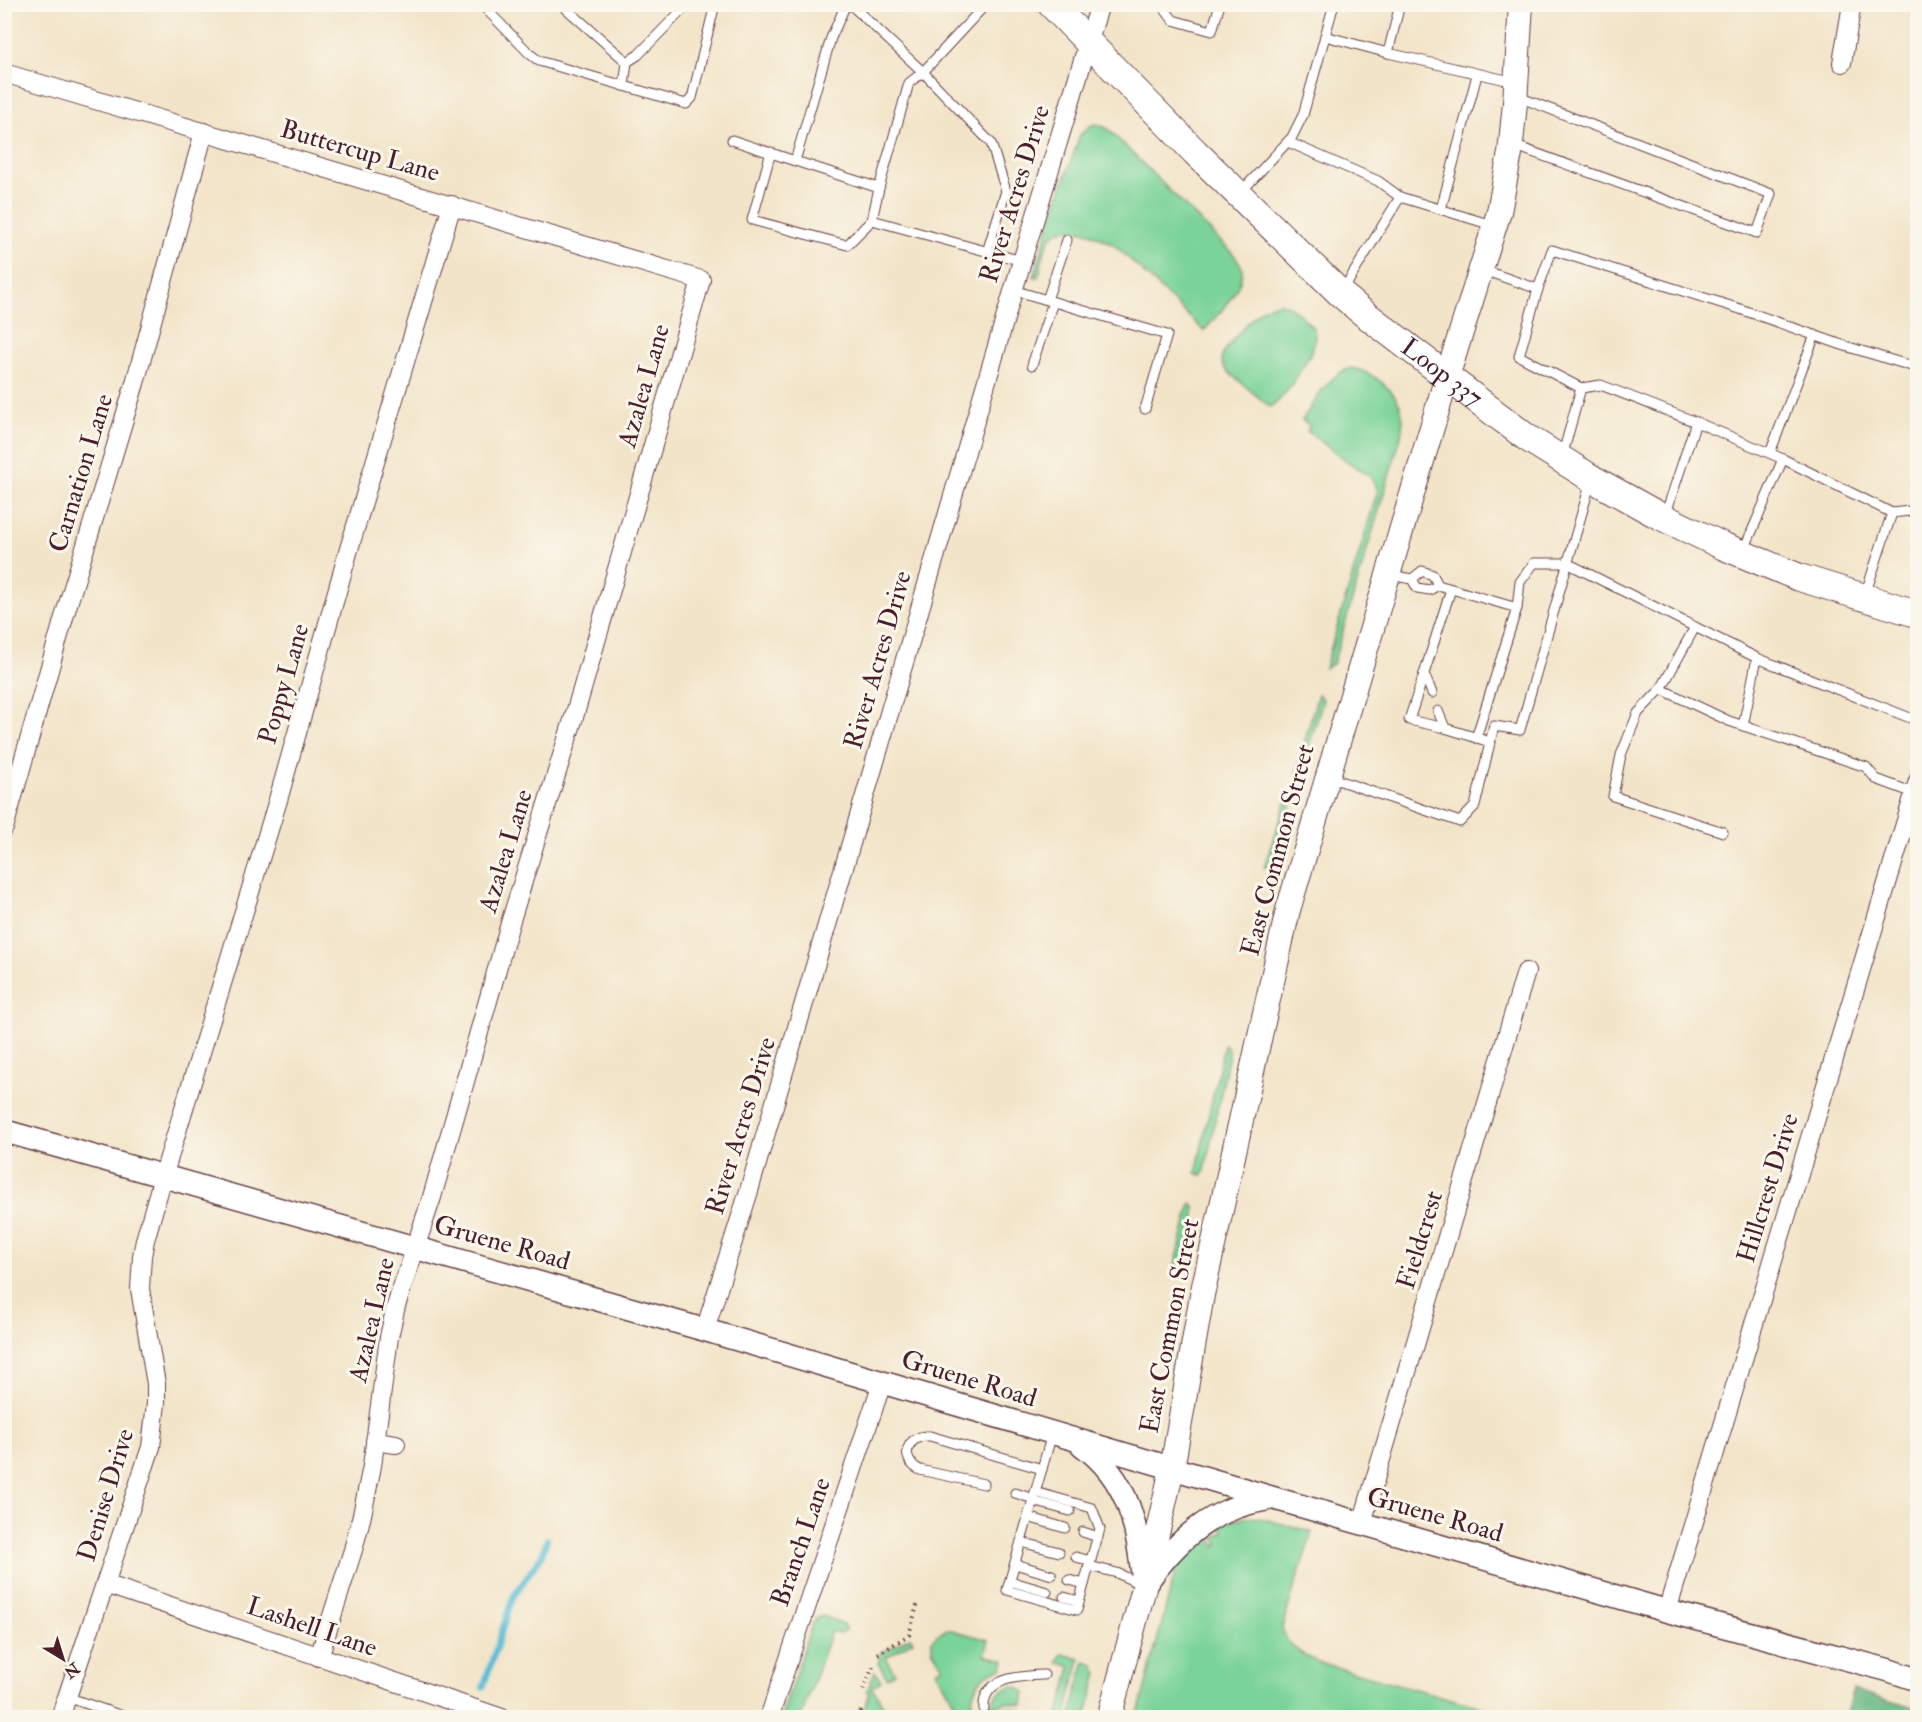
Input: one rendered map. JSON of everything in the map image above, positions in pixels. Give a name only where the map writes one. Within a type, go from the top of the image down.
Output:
[{"type":"main road","name":"Loop 337","points":[[1051,4],[1238,195],[1341,294],[1526,437],[1591,478],[1665,518],[1742,554],[1798,577],[1917,614]]},
{"type":"main road","name":"East Common Street","points":[[1109,1718],[1172,1469],[1202,1295],[1288,910],[1387,574],[1499,212],[1511,144],[1521,4]]},
{"type":"street","name":"River Acres Drive","points":[[705,1330],[751,1182],[1013,290],[1100,4]]},
{"type":"street","points":[[1842,63],[1852,4]]},
{"type":"street","name":"Buttercup Lane","points":[[4,73],[701,280]]},
{"type":"street","name":"Carnation Lane","points":[[4,828],[64,614],[135,383],[204,132]]},
{"type":"street","name":"Poppy Lane","points":[[163,1177],[278,800],[349,549],[452,205]]},
{"type":"street","name":"Azalea Lane","points":[[319,1657],[353,1550],[367,1491],[389,1337],[404,1280],[432,1197],[511,920],[571,728],[701,280]]},
{"type":"street","name":"Hillcrest Drive","points":[[1667,1611],[1913,812],[1916,787]]},
{"type":"street","name":"Fieldcrest","points":[[1362,1523],[1526,972]]},
{"type":"street","name":"Gruene Road","points":[[5,1131],[705,1330],[1172,1469],[1917,1680]]},
{"type":"street","name":"Denise Drive","points":[[60,1718],[151,1447],[156,1384],[142,1305],[141,1271],[145,1240],[163,1177]]},
{"type":"street","name":"Branch Lane","points":[[769,1718],[882,1383]]},
{"type":"street","points":[[375,1441],[396,1444]]},
{"type":"street","points":[[1076,1441],[1098,1458],[1124,1493],[1134,1523],[1144,1586]]},
{"type":"street","points":[[1144,1586],[1179,1544],[1208,1519],[1233,1507],[1273,1498]]},
{"type":"street","name":"Lashell Lane","points":[[105,1584],[502,1718]]},
{"type":"lane","points":[[481,4],[539,61],[686,104],[692,98],[714,4]]},
{"type":"lane","points":[[561,4],[627,62]]},
{"type":"lane","points":[[627,62],[638,55],[688,4]]},
{"type":"lane","points":[[795,161],[831,38],[846,4]]},
{"type":"lane","points":[[850,4],[923,72],[991,143],[1006,191],[987,252]]},
{"type":"lane","points":[[771,152],[752,220],[847,244],[872,220],[909,83],[923,72],[986,4]]},
{"type":"lane","points":[[1161,4],[1173,20],[1212,31],[1220,4]]},
{"type":"lane","points":[[1238,195],[1292,137],[1303,115],[1334,4]]},
{"type":"lane","points":[[1388,53],[1400,4]]},
{"type":"lane","points":[[1325,36],[1477,75],[1771,194],[1757,233],[1511,144]]},
{"type":"lane","points":[[624,86],[627,62]]},
{"type":"lane","points":[[1441,209],[1477,75]]},
{"type":"lane","points":[[732,140],[879,188]]},
{"type":"lane","points":[[1288,142],[1378,181],[1400,197],[1495,226]]},
{"type":"lane","points":[[1341,294],[1400,197]]},
{"type":"lane","points":[[872,220],[1022,261]]},
{"type":"lane","points":[[1032,365],[1067,240]]},
{"type":"lane","points":[[1917,368],[1552,250],[1519,356],[1581,388],[1601,385],[1770,453],[1892,513],[1917,510]]},
{"type":"lane","points":[[1480,269],[1538,289]]},
{"type":"lane","points":[[1013,290],[1167,335],[1145,409]]},
{"type":"lane","points":[[1770,453],[1815,335]]},
{"type":"lane","points":[[1561,459],[1581,388]]},
{"type":"lane","points":[[1665,518],[1696,422]]},
{"type":"lane","points":[[1742,554],[1783,459]]},
{"type":"lane","points":[[1327,776],[1460,822],[1474,806],[1494,726],[1520,730],[1591,478]]},
{"type":"lane","points":[[1864,598],[1892,513]]},
{"type":"lane","points":[[1476,738],[1517,608],[1520,582],[1534,563],[1568,563],[1757,658],[1917,722]]},
{"type":"lane","points":[[1412,579],[1422,571],[1433,575],[1438,585],[1517,608]]},
{"type":"lane","points":[[1387,574],[1412,579],[1417,588],[1430,590],[1438,585]]},
{"type":"lane","points":[[1451,589],[1409,720],[1490,742]]},
{"type":"lane","points":[[1695,627],[1661,689],[1638,713],[1621,755],[1613,796],[1723,832]]},
{"type":"lane","points":[[1743,726],[1757,658]]},
{"type":"lane","points":[[1424,674],[1431,693]]},
{"type":"lane","points":[[1661,689],[1729,721],[1866,767],[1876,779],[1916,787]]},
{"type":"lane","points":[[1438,711],[1445,728]]},
{"type":"lane","points":[[1015,1493],[1034,1497],[1092,1508],[1092,1517],[1100,1528],[1077,1610],[1007,1590],[1015,1564],[1028,1517],[1034,1497],[1052,1434]]},
{"type":"lane","points":[[984,1484],[920,1470],[909,1461],[908,1448],[916,1437],[930,1436],[1042,1469]]},
{"type":"lane","points":[[1034,1497],[1070,1511]]},
{"type":"lane","points":[[1028,1517],[1065,1528]]},
{"type":"lane","points":[[1083,1532],[1098,1537]]},
{"type":"lane","points":[[1021,1542],[1059,1552]]},
{"type":"lane","points":[[1076,1557],[1144,1586]]},
{"type":"lane","points":[[1015,1564],[1052,1575]]},
{"type":"lane","points":[[1069,1580],[1084,1584]]},
{"type":"lane","points":[[1010,1581],[1047,1592]]},
{"type":"lane","points":[[1064,1597],[1079,1601]]},
{"type":"lane","points":[[984,1709],[985,1698],[989,1691],[998,1684],[1015,1677],[1044,1675]]},
{"type":"lane","points":[[67,1697],[128,1718]]},
{"type":"path","points":[[878,1654],[909,1635],[917,1605]]},
{"type":"path","points":[[863,1690],[873,1667]]},
{"type":"path","points":[[859,1718],[862,1707]]},
{"type":"green space","points":[[1097,124],[1108,129],[1235,256],[1240,264],[1242,269],[1239,285],[1204,331],[1120,250],[1084,231],[1073,229],[1055,233],[1047,245],[1038,277],[1034,277],[1080,135],[1091,125]]},
{"type":"green space","points":[[1280,303],[1291,307],[1308,322],[1314,330],[1315,337],[1310,353],[1298,375],[1283,396],[1270,407],[1226,370],[1222,359],[1224,352],[1246,324],[1262,309]]},
{"type":"green space","points":[[1351,368],[1367,373],[1390,390],[1400,405],[1403,424],[1333,664],[1325,668],[1378,490],[1369,475],[1307,431],[1310,426],[1302,420],[1329,382]]},
{"type":"green space","points":[[1318,694],[1323,700],[1302,770],[1295,775]]},
{"type":"green space","points":[[1287,800],[1291,806],[1275,862],[1271,867],[1264,867]]},
{"type":"green space","points":[[1224,1045],[1228,1048],[1229,1054],[1205,1170],[1202,1175],[1196,1173]]},
{"type":"green space","points":[[1191,1203],[1195,1208],[1195,1216],[1185,1262],[1180,1271],[1174,1269]]},
{"type":"green space","points":[[1250,1517],[1312,1532],[1282,1627],[1286,1639],[1295,1649],[1318,1662],[1516,1717],[1137,1718],[1177,1565],[1183,1552],[1206,1530],[1216,1547],[1219,1544],[1215,1537],[1224,1532],[1220,1524]]},
{"type":"green space","points":[[823,1616],[843,1624],[845,1628],[843,1633],[831,1631],[801,1717],[781,1717],[812,1624],[817,1617]]},
{"type":"green space","points":[[947,1629],[989,1640],[985,1655],[1005,1660],[1003,1668],[987,1674],[977,1684],[972,1699],[973,1716],[963,1717],[936,1671],[943,1667],[932,1649],[932,1640]]},
{"type":"green space","points":[[910,1637],[913,1641],[886,1657],[895,1673],[887,1678],[878,1663],[881,1655],[879,1654]]},
{"type":"green space","points":[[1063,1654],[1080,1659],[1065,1717],[1058,1717],[1071,1667],[1058,1662]]},
{"type":"green space","points":[[1085,1661],[1093,1664],[1098,1673],[1086,1717],[1070,1717]]},
{"type":"green space","points":[[875,1671],[881,1681],[872,1687],[890,1717],[861,1717],[870,1692],[867,1691]]},
{"type":"green space","points":[[1014,1686],[1025,1692],[1023,1705],[1006,1702],[997,1707],[995,1704],[991,1706],[999,1692]]},
{"type":"green space","points":[[1853,1690],[1917,1709],[1917,1717],[1845,1717]]},
{"type":"green space","points":[[1007,1707],[1022,1710],[1020,1717],[1002,1717],[999,1711]]},
{"type":"waterway","points":[[483,1688],[513,1597],[542,1555],[547,1539]]}]
